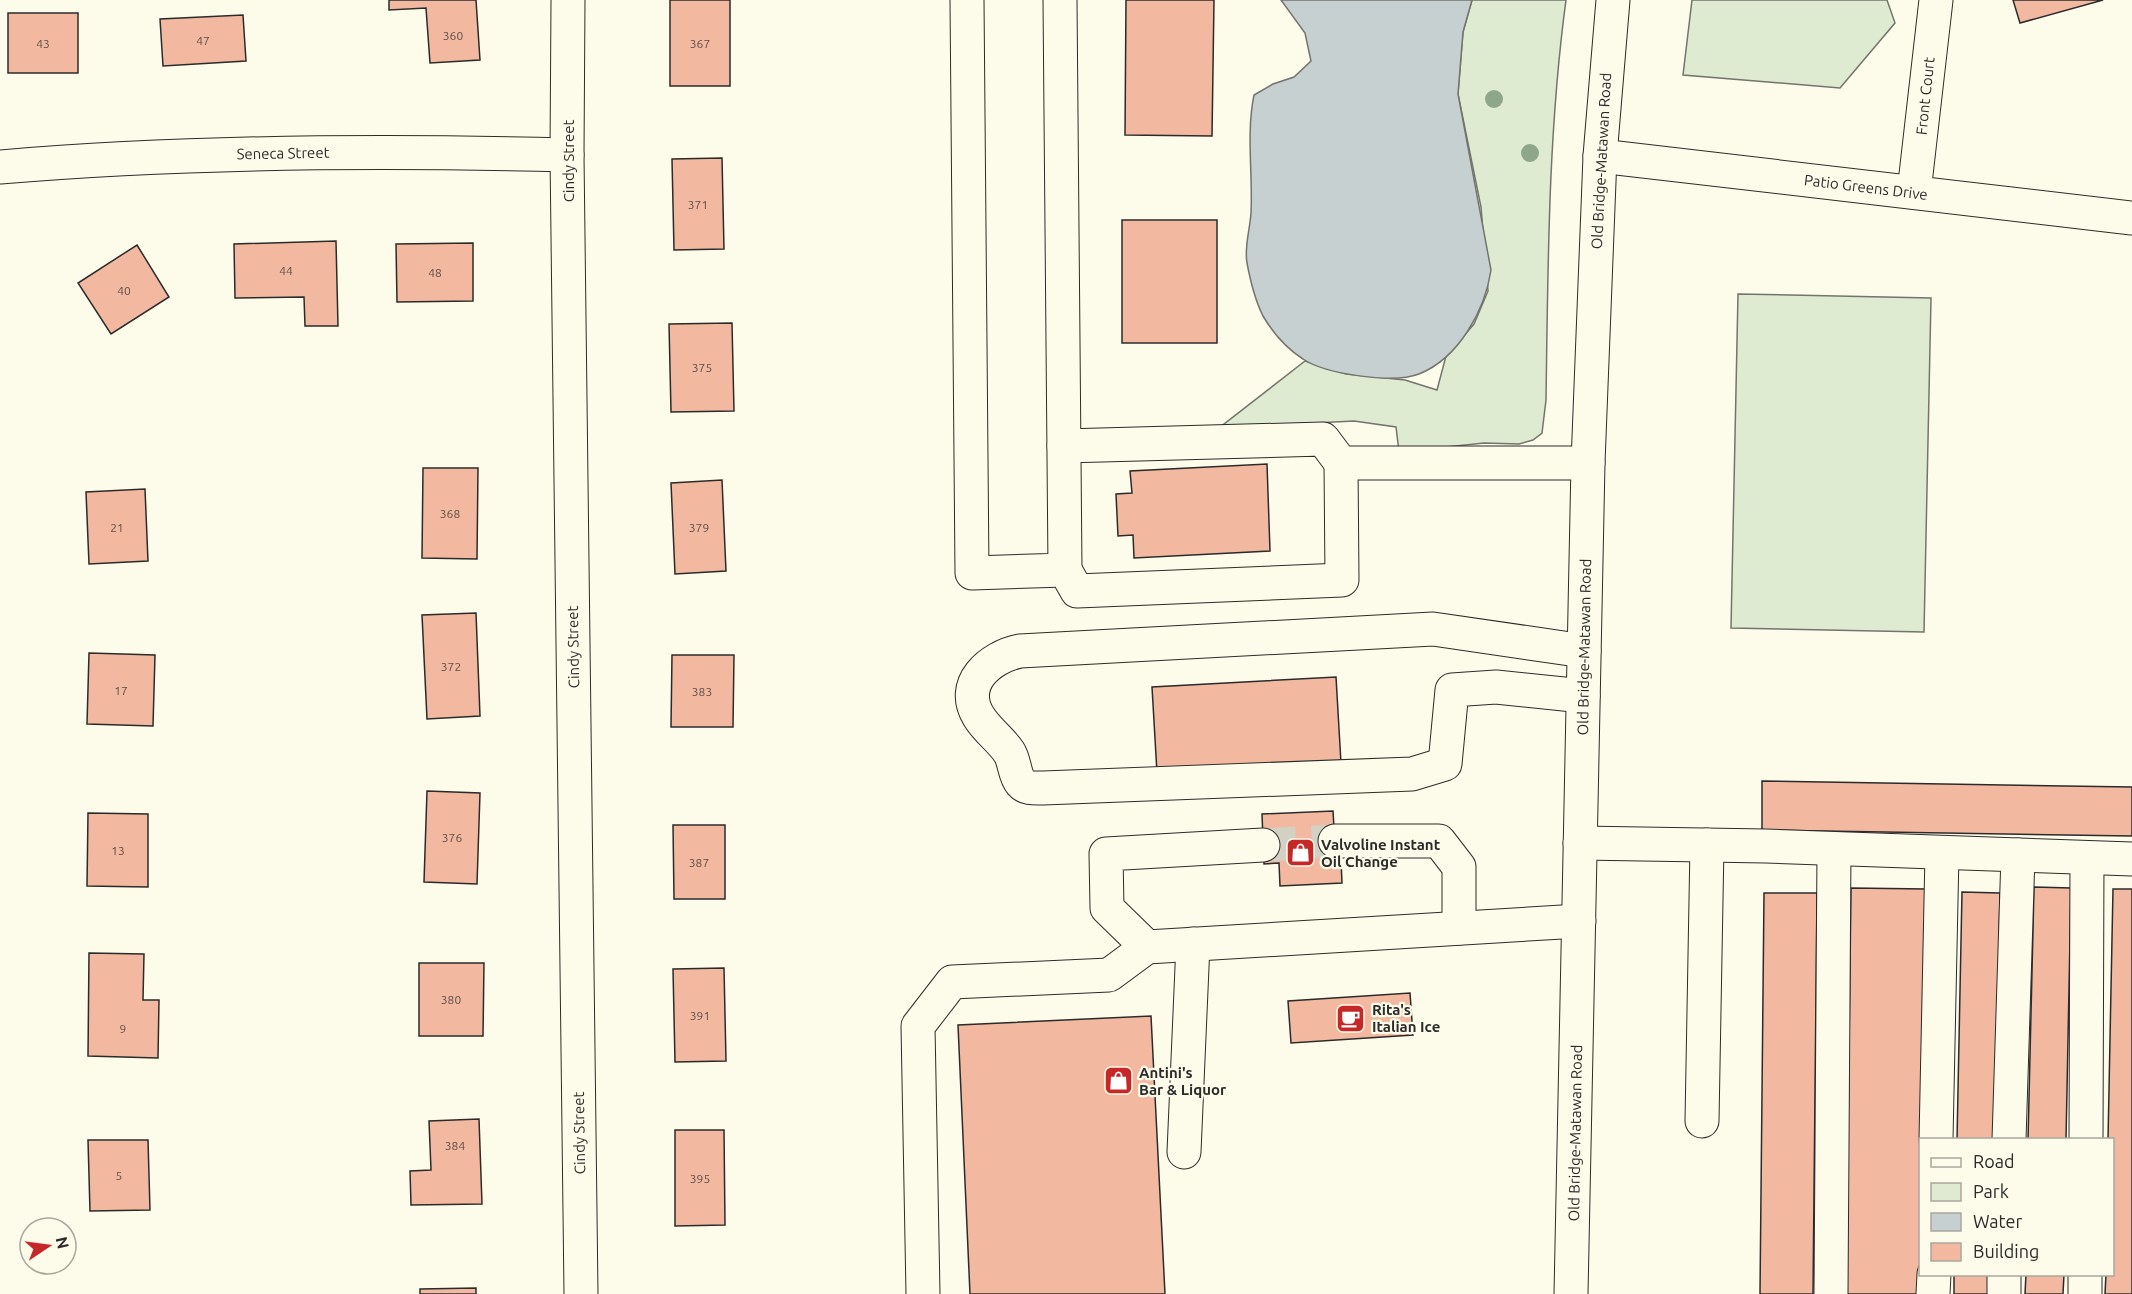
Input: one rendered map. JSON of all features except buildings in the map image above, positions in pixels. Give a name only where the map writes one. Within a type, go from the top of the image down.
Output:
[{"type":"street","name":"Cindy Street","points":[[568,0],[567,155],[581,1294]]},
{"type":"street","points":[[967,0],[972,573],[1065,570]]},
{"type":"street","points":[[1060,0],[1065,570],[1077,591],[1342,579],[1341,463],[1323,439],[1064,446]]},
{"type":"street","name":"Old Bridge-Matawan Road","points":[[1571,1294],[1588,463],[1600,156],[1613,0]]},
{"type":"street","name":"Front Court","points":[[1914,192],[1936,0]]},
{"type":"street","name":"Seneca Street","points":[[0,167],[110,158],[258,153],[437,152],[567,155]]},
{"type":"street","name":"Patio Greens Drive","points":[[1600,156],[2132,218]]},
{"type":"street","points":[[1341,463],[1588,463]]},
{"type":"street","points":[[1583,696],[1496,687],[1452,690],[1445,764],[1412,774],[1043,788],[1029,788],[1021,783],[1011,754],[978,716],[973,700],[974,685],[980,673],[992,660],[1020,651],[1433,629],[1584,651]]},
{"type":"street","points":[[1335,842],[1439,842],[1459,867],[1459,928]]},
{"type":"street","points":[[1580,843],[2132,859]]},
{"type":"street","points":[[1147,946],[1107,908],[1106,854],[1263,845]]},
{"type":"street","points":[[1702,1121],[1707,846]]},
{"type":"street","points":[[1831,1294],[1834,849]]},
{"type":"street","points":[[1936,1138],[1942,853]]},
{"type":"street","points":[[2008,1138],[2018,855]]},
{"type":"street","points":[[2086,1138],[2087,858]]},
{"type":"street","points":[[923,1294],[918,1026],[952,982],[1109,975],[1147,946],[1579,921]]},
{"type":"street","points":[[1184,1152],[1193,944]]},
{"type":"street","points":[[1933,1294],[1934,1276]]},
{"type":"street","points":[[2004,1276],[2004,1294]]},
{"type":"street","points":[[2085,1276],[2085,1294]]},
{"type":"green space","points":[[1472,0],[1566,0],[1552,150],[1546,400],[1542,433],[1533,440],[1519,444],[1484,443],[1399,452],[1396,427],[1354,421],[1219,428],[1305,361],[1346,374],[1405,380],[1437,390],[1446,356],[1474,324],[1488,291],[1481,207],[1458,94],[1463,32]]},
{"type":"green space","points":[[1692,0],[1887,0],[1895,23],[1840,88],[1683,75]]},
{"type":"green space","points":[[1738,294],[1931,298],[1924,632],[1731,628]]},
{"type":"water","points":[[1281,0],[1472,0],[1463,32],[1458,94],[1491,270],[1483,301],[1468,331],[1446,357],[1419,374],[1407,377],[1377,378],[1343,373],[1313,364],[1297,355],[1280,340],[1263,316],[1258,304],[1246,257],[1251,213],[1250,124],[1254,95],[1273,84],[1294,77],[1311,61],[1305,33]]},
{"type":"tunnel","points":[[1263,845],[1335,841]]},
{"type":"place","name":"Valvoline Instant Oil Change","points":[[1300,853]]},
{"type":"place","name":"Rita's Italian Ice","points":[[1351,1018]]},
{"type":"place","name":"Antini's Bar & Liquor","points":[[1118,1081]]}]
